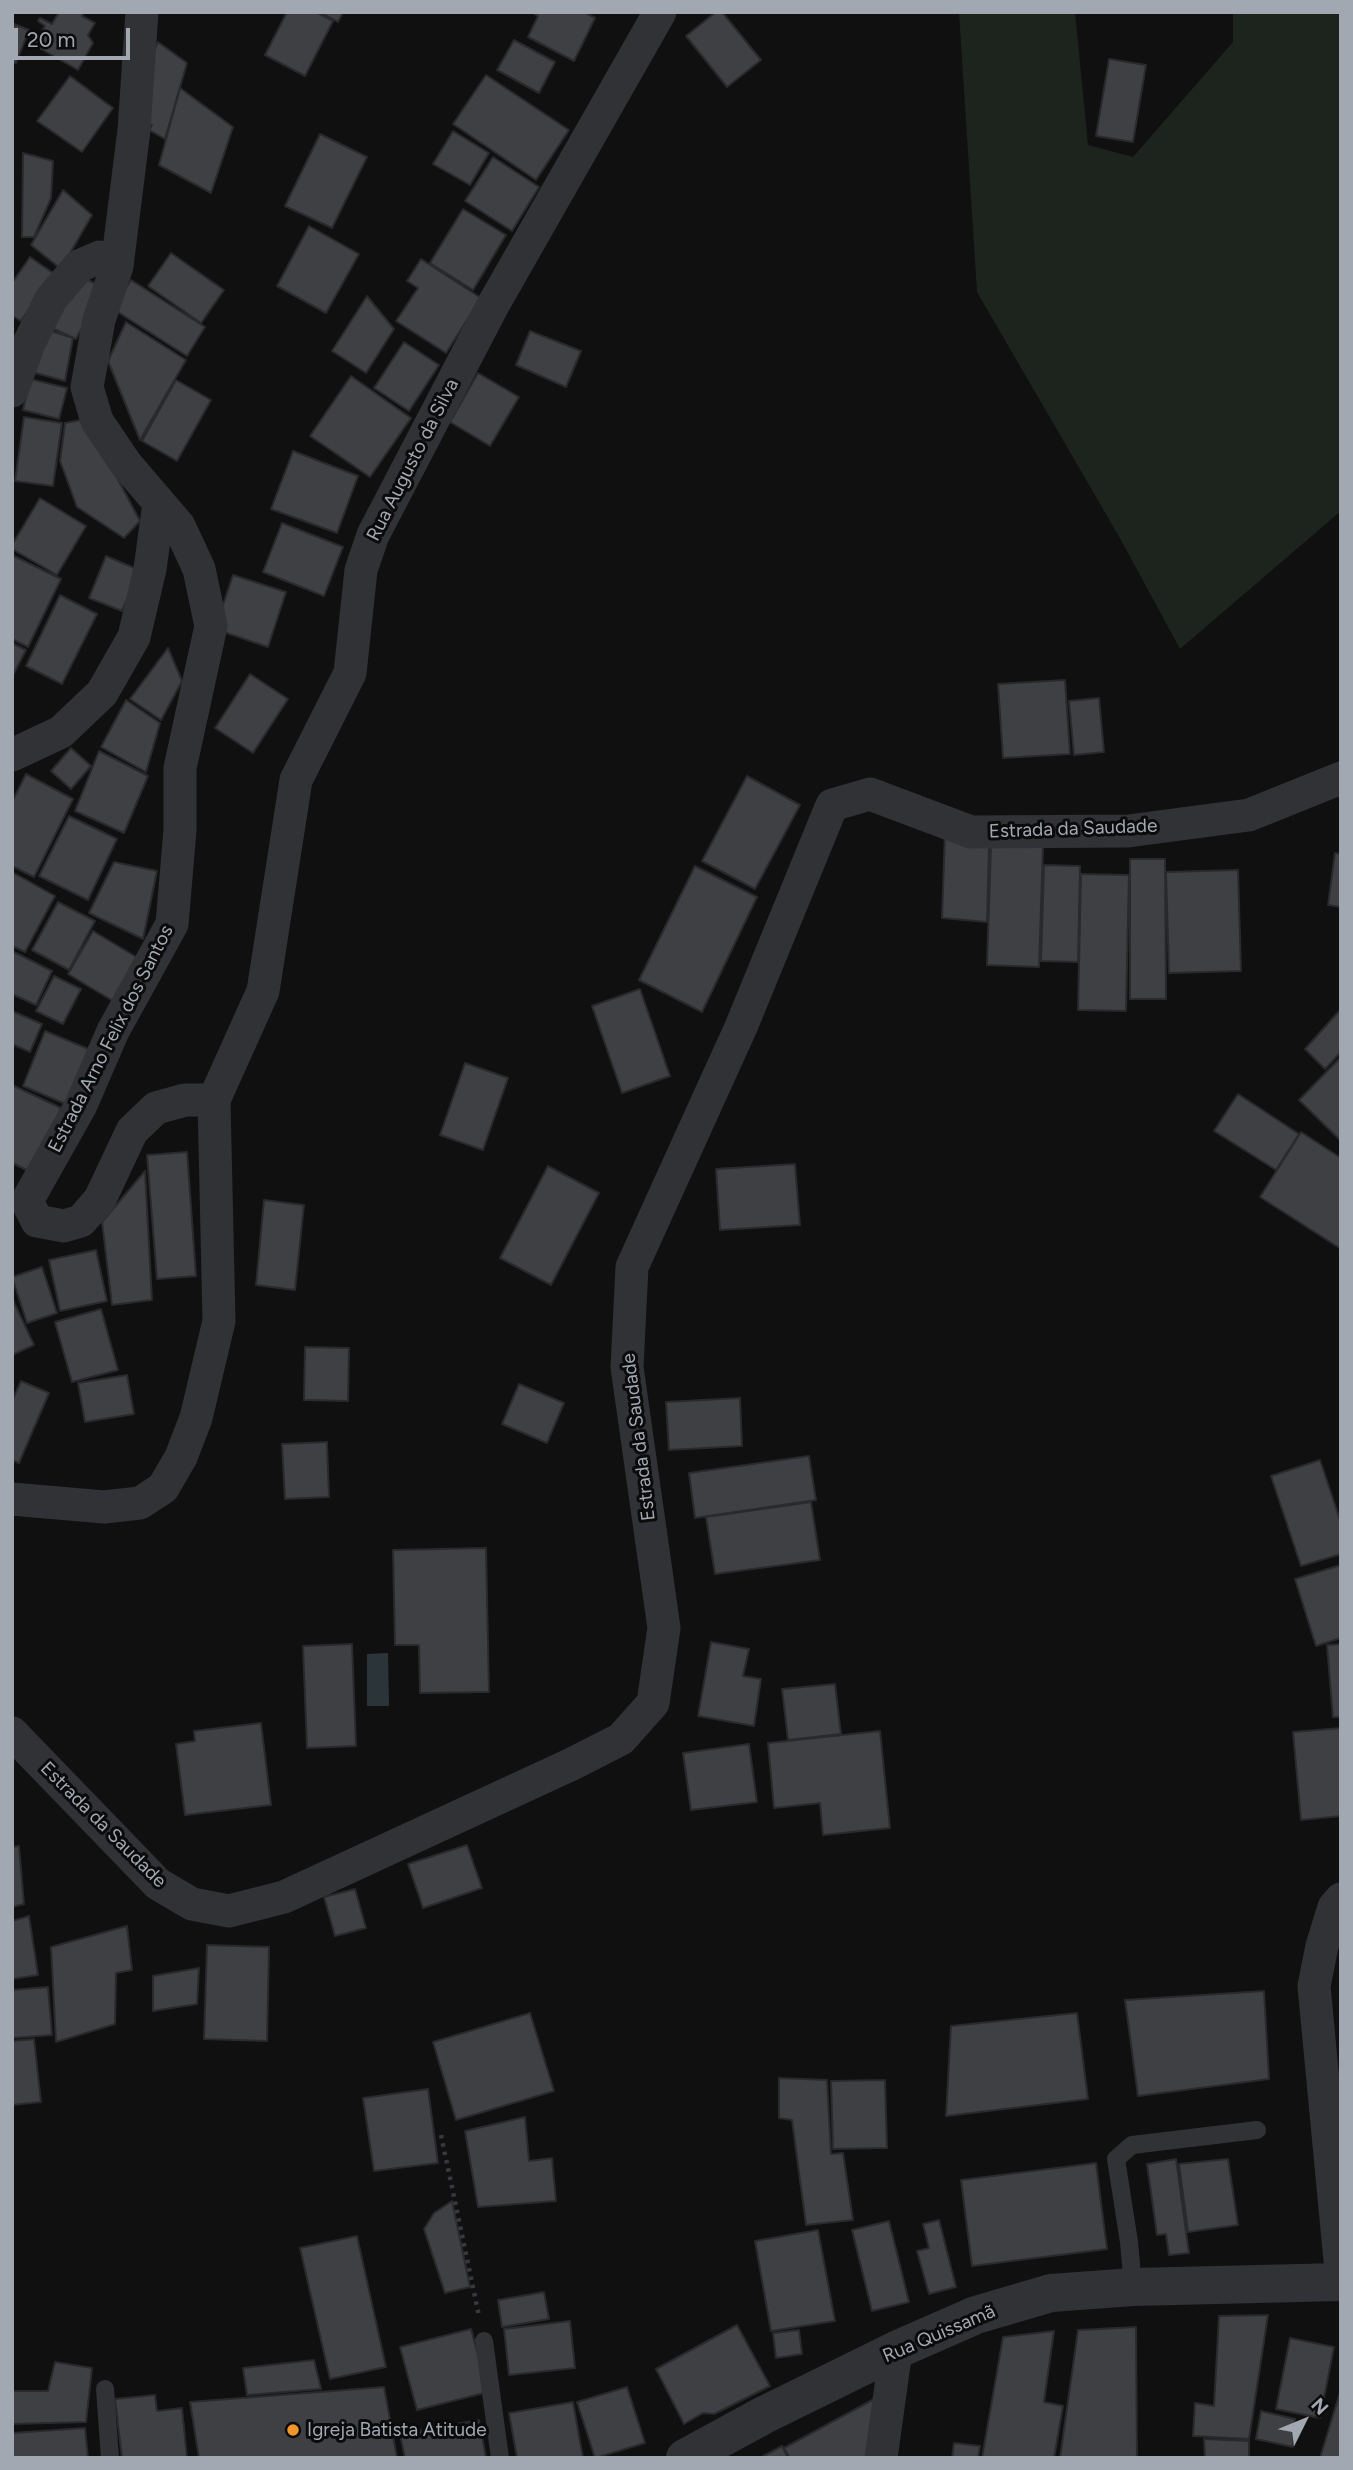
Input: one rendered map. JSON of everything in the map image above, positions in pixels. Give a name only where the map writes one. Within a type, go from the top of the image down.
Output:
[{"type":"street","name":"Estrada Arno Felix dos Santos","points":[[142,12],[134,130],[117,267],[99,320],[87,387],[97,421],[126,464],[179,526],[199,569],[211,626],[180,768],[180,831],[172,924],[113,1031],[81,1105],[27,1201],[37,1221],[64,1226],[81,1222],[100,1199],[132,1131],[156,1108],[185,1100],[214,1100]]},
{"type":"street","name":"Rua Augusto da Silva","points":[[214,1100],[263,991],[296,780],[350,673],[361,570],[373,535],[493,305],[660,12]]},
{"type":"street","points":[[12,391],[29,343],[51,299],[79,266],[100,257],[117,267]]},
{"type":"street","points":[[12,755],[61,732],[102,693],[134,637],[150,569],[159,503]]},
{"type":"street","name":"Estrada da Saudade","points":[[12,1733],[158,1884],[192,1904],[229,1911],[284,1896],[621,1739],[653,1703],[664,1628],[627,1367],[632,1267],[741,1027],[832,805],[870,794],[971,832],[1128,831],[1249,815],[1341,778]]},
{"type":"street","points":[[12,1499],[104,1507],[140,1503],[163,1488],[181,1457],[196,1418],[219,1321],[214,1100]]},
{"type":"street","points":[[1341,1899],[1334,1907],[1331,1944],[1314,1986],[1341,2271]]},
{"type":"street","name":"Rua Quissamã","points":[[685,2458],[764,2415],[896,2350],[976,2315],[1051,2293],[1133,2287],[1341,2282]]},
{"type":"street","points":[[881,2458],[896,2350]]},
{"type":"lane","points":[[1133,2287],[1116,2159],[1132,2145],[1257,2130]]},
{"type":"lane","points":[[484,2341],[500,2458]]},
{"type":"lane","points":[[105,2389],[110,2458]]},
{"type":"path","points":[[441,2134],[484,2341]]},
{"type":"shaded area","points":[[959,12],[1075,12],[1088,145],[1133,157],[1233,42],[1233,12],[1341,12],[1341,511],[1180,649],[1121,540],[977,292]]},
{"type":"shaded area","points":[[388,1653],[389,1706],[367,1706],[367,1654]]},
{"type":"building","points":[[59,12],[84,12],[82,16],[95,23],[88,35],[93,43],[78,70],[34,45],[45,26],[38,21],[40,18],[52,24]]},
{"type":"building","points":[[287,12],[316,12],[333,21],[305,76],[265,55]]},
{"type":"building","points":[[320,12],[343,12],[338,22]]},
{"type":"building","points":[[531,12],[584,12],[595,18],[574,61],[528,37],[538,16]]},
{"type":"building","points":[[716,12],[722,12],[761,60],[727,87],[686,36]]},
{"type":"building","points":[[14,24],[29,30],[16,63],[12,62]]},
{"type":"building","points":[[514,40],[555,62],[539,93],[497,70]]},
{"type":"building","points":[[158,42],[187,63],[165,139],[149,130],[152,125],[139,120],[141,76]]},
{"type":"building","points":[[1109,59],[1146,65],[1133,142],[1096,136]]},
{"type":"building","points":[[486,75],[569,130],[536,180],[453,124]]},
{"type":"building","points":[[70,76],[113,108],[82,152],[37,121]]},
{"type":"building","points":[[180,88],[233,127],[211,193],[159,165]]},
{"type":"building","points":[[453,131],[489,153],[470,185],[433,164]]},
{"type":"building","points":[[320,134],[367,157],[332,228],[285,206]]},
{"type":"building","points":[[23,153],[53,161],[51,198],[34,237],[22,237]]},
{"type":"building","points":[[493,157],[539,187],[512,231],[465,201]]},
{"type":"building","points":[[63,190],[92,215],[61,269],[31,245]]},
{"type":"building","points":[[463,209],[506,235],[473,290],[430,263]]},
{"type":"building","points":[[309,226],[359,254],[326,313],[277,286]]},
{"type":"building","points":[[171,253],[224,290],[201,323],[148,286]]},
{"type":"building","points":[[30,257],[53,273],[21,321],[12,316],[12,283]]},
{"type":"building","points":[[421,259],[481,298],[446,353],[396,321],[418,288],[407,281]]},
{"type":"building","points":[[83,277],[103,288],[76,339],[45,325]]},
{"type":"building","points":[[131,280],[205,327],[187,356],[113,309]]},
{"type":"building","points":[[367,296],[394,329],[366,373],[332,351]]},
{"type":"building","points":[[126,322],[186,360],[140,440],[108,361]]},
{"type":"building","points":[[45,329],[73,338],[65,381],[32,372]]},
{"type":"building","points":[[530,331],[581,351],[566,387],[516,365]]},
{"type":"building","points":[[404,342],[439,365],[409,411],[374,388]]},
{"type":"building","points":[[478,373],[519,397],[490,446],[450,422]]},
{"type":"building","points":[[351,376],[411,418],[370,477],[310,436]]},
{"type":"building","points":[[30,379],[67,388],[59,419],[23,410]]},
{"type":"building","points":[[176,380],[211,400],[177,461],[142,441]]},
{"type":"building","points":[[24,417],[62,423],[53,486],[15,481]]},
{"type":"building","points":[[86,419],[140,521],[124,538],[77,507],[60,461],[65,423]]},
{"type":"building","points":[[293,451],[358,476],[337,533],[271,509]]},
{"type":"building","points":[[40,498],[86,526],[57,575],[12,549]]},
{"type":"building","points":[[282,523],[343,547],[324,596],[263,572]]},
{"type":"building","points":[[12,555],[61,579],[28,647],[12,639]]},
{"type":"building","points":[[106,556],[139,570],[122,611],[89,598]]},
{"type":"building","points":[[233,575],[286,592],[268,647],[215,629]]},
{"type":"building","points":[[60,595],[97,614],[62,684],[26,666]]},
{"type":"building","points":[[12,643],[26,650],[12,677]]},
{"type":"building","points":[[168,648],[182,681],[161,720],[130,699]]},
{"type":"building","points":[[250,674],[288,699],[253,753],[215,728]]},
{"type":"building","points":[[1065,680],[1070,754],[1003,758],[998,684]]},
{"type":"building","points":[[1099,698],[1104,752],[1074,755],[1069,701]]},
{"type":"building","points":[[126,700],[160,723],[146,772],[101,747]]},
{"type":"building","points":[[71,748],[91,766],[71,789],[51,771]]},
{"type":"building","points":[[99,751],[148,776],[124,833],[75,811]]},
{"type":"building","points":[[26,774],[73,799],[34,877],[12,866],[12,802]]},
{"type":"building","points":[[747,776],[800,805],[755,889],[702,861]]},
{"type":"building","points":[[69,816],[117,839],[88,900],[39,876]]},
{"type":"building","points":[[945,832],[989,847],[987,922],[942,918]]},
{"type":"building","points":[[991,845],[1043,847],[1039,967],[987,965]]},
{"type":"building","points":[[1335,853],[1341,854],[1341,907],[1328,905]]},
{"type":"building","points":[[1130,859],[1165,859],[1166,999],[1130,999]]},
{"type":"building","points":[[114,862],[157,871],[143,939],[89,913]]},
{"type":"building","points":[[1044,865],[1080,866],[1078,962],[1041,961]]},
{"type":"building","points":[[695,866],[757,897],[702,1012],[639,980]]},
{"type":"building","points":[[1238,870],[1241,971],[1169,973],[1166,872]]},
{"type":"building","points":[[12,872],[55,896],[25,952],[12,946]]},
{"type":"building","points":[[1081,874],[1129,875],[1126,1011],[1078,1010]]},
{"type":"building","points":[[58,902],[95,921],[69,970],[32,950]]},
{"type":"building","points":[[93,931],[138,958],[113,1001],[68,974]]},
{"type":"building","points":[[12,951],[52,971],[36,1005],[12,994]]},
{"type":"building","points":[[54,976],[81,989],[63,1024],[36,1011]]},
{"type":"building","points":[[640,989],[670,1076],[622,1093],[592,1006]]},
{"type":"building","points":[[1340,1010],[1341,1052],[1325,1069],[1305,1049]]},
{"type":"building","points":[[12,1011],[42,1024],[30,1052],[12,1044]]},
{"type":"building","points":[[45,1031],[91,1050],[68,1105],[23,1086]]},
{"type":"building","points":[[1341,1057],[1341,1139],[1340,1140],[1299,1100]]},
{"type":"building","points":[[465,1063],[508,1078],[483,1150],[440,1135]]},
{"type":"building","points":[[12,1085],[61,1108],[31,1172],[12,1163]]},
{"type":"building","points":[[1238,1094],[1299,1134],[1276,1170],[1214,1131]]},
{"type":"building","points":[[1301,1132],[1341,1158],[1341,1249],[1260,1197]]},
{"type":"building","points":[[187,1152],[196,1276],[157,1279],[147,1155]]},
{"type":"building","points":[[795,1164],[800,1225],[720,1230],[716,1169]]},
{"type":"building","points":[[548,1166],[599,1193],[551,1285],[500,1258]]},
{"type":"building","points":[[145,1171],[152,1300],[112,1305],[102,1222]]},
{"type":"building","points":[[264,1200],[304,1205],[295,1290],[256,1285]]},
{"type":"building","points":[[96,1250],[107,1301],[60,1311],[49,1260]]},
{"type":"building","points":[[42,1267],[57,1313],[27,1323],[12,1277]]},
{"type":"building","points":[[12,1298],[34,1345],[12,1355]]},
{"type":"building","points":[[101,1309],[118,1370],[72,1382],[55,1322]]},
{"type":"building","points":[[305,1347],[349,1348],[348,1401],[304,1400]]},
{"type":"building","points":[[127,1375],[134,1414],[85,1422],[78,1383]]},
{"type":"building","points":[[21,1381],[49,1393],[19,1463],[12,1460],[12,1401]]},
{"type":"building","points":[[519,1384],[564,1403],[547,1443],[502,1424]]},
{"type":"building","points":[[740,1398],[742,1446],[669,1450],[666,1402]]},
{"type":"building","points":[[327,1442],[329,1497],[285,1499],[282,1444]]},
{"type":"building","points":[[809,1456],[816,1500],[695,1518],[689,1473]]},
{"type":"building","points":[[1320,1460],[1341,1523],[1341,1554],[1301,1566],[1271,1476]]},
{"type":"building","points":[[811,1502],[820,1560],[715,1574],[706,1517]]},
{"type":"building","points":[[486,1548],[489,1692],[420,1693],[419,1645],[395,1645],[393,1550]]},
{"type":"building","points":[[1341,1565],[1341,1638],[1316,1646],[1295,1579]]},
{"type":"building","points":[[711,1642],[749,1649],[743,1676],[761,1679],[754,1726],[698,1716]]},
{"type":"building","points":[[352,1644],[356,1746],[307,1748],[303,1646]]},
{"type":"building","points":[[1341,1644],[1341,1717],[1333,1717],[1327,1645]]},
{"type":"building","points":[[835,1684],[841,1734],[788,1740],[782,1689]]},
{"type":"building","points":[[261,1723],[271,1805],[185,1815],[176,1744],[195,1741],[194,1731]]},
{"type":"building","points":[[1341,1728],[1341,1816],[1301,1820],[1293,1732]]},
{"type":"building","points":[[880,1731],[890,1828],[823,1835],[820,1803],[774,1808],[768,1743]]},
{"type":"building","points":[[749,1744],[757,1802],[691,1810],[683,1753]]},
{"type":"building","points":[[467,1845],[482,1888],[423,1908],[408,1864]]},
{"type":"building","points":[[19,1846],[24,1904],[12,1907],[12,1847]]},
{"type":"building","points":[[355,1889],[366,1928],[335,1936],[324,1897]]},
{"type":"building","points":[[29,1916],[38,1975],[12,1979],[12,1921]]},
{"type":"building","points":[[127,1926],[132,1970],[116,1973],[115,2024],[56,2042],[51,1947]]},
{"type":"building","points":[[207,1945],[269,1947],[267,2041],[204,2039]]},
{"type":"building","points":[[199,1968],[197,2004],[153,2011],[153,1976]]},
{"type":"building","points":[[48,1987],[52,2035],[12,2038],[12,1990]]},
{"type":"building","points":[[1264,1991],[1269,2079],[1138,2096],[1125,2000]]},
{"type":"building","points":[[530,2013],[554,2091],[456,2120],[433,2042]]},
{"type":"building","points":[[1077,2013],[1088,2099],[946,2116],[951,2026]]},
{"type":"building","points":[[34,2039],[41,2102],[12,2105],[12,2041]]},
{"type":"building","points":[[779,2078],[827,2080],[831,2154],[843,2153],[853,2220],[806,2225],[792,2120],[779,2118]]},
{"type":"building","points":[[885,2080],[887,2148],[833,2149],[831,2081]]},
{"type":"building","points":[[428,2089],[438,2163],[374,2171],[363,2098]]},
{"type":"building","points":[[525,2117],[529,2161],[552,2158],[556,2201],[478,2207],[465,2131]]},
{"type":"building","points":[[1176,2159],[1189,2253],[1169,2255],[1166,2234],[1157,2235],[1147,2164]]},
{"type":"building","points":[[1228,2159],[1238,2225],[1188,2232],[1179,2164]]},
{"type":"building","points":[[1096,2163],[1107,2249],[972,2266],[961,2180]]},
{"type":"building","points":[[452,2201],[470,2287],[445,2293],[424,2229],[434,2213]]},
{"type":"building","points":[[939,2220],[956,2287],[929,2294],[917,2251],[929,2248],[923,2224]]},
{"type":"building","points":[[889,2221],[909,2302],[872,2311],[852,2230]]},
{"type":"building","points":[[818,2230],[835,2321],[771,2331],[755,2241]]},
{"type":"building","points":[[357,2236],[386,2367],[330,2379],[300,2248]]},
{"type":"building","points":[[544,2292],[549,2319],[502,2327],[498,2300]]},
{"type":"building","points":[[1268,2315],[1249,2439],[1193,2436],[1195,2403],[1214,2406],[1219,2316]]},
{"type":"building","points":[[570,2321],[575,2368],[509,2375],[504,2329]]},
{"type":"building","points":[[737,2325],[770,2386],[714,2414],[703,2413],[684,2424],[656,2369]]},
{"type":"building","points":[[1136,2327],[1137,2458],[1060,2458],[1078,2330]]},
{"type":"building","points":[[471,2329],[488,2392],[417,2410],[400,2347]]},
{"type":"building","points":[[799,2330],[802,2354],[776,2358],[773,2333]]},
{"type":"building","points":[[1054,2331],[1044,2402],[1063,2406],[1054,2458],[982,2458],[1003,2337]]},
{"type":"building","points":[[1290,2338],[1334,2347],[1320,2418],[1276,2409]]},
{"type":"building","points":[[314,2360],[321,2389],[247,2395],[243,2368]]},
{"type":"building","points":[[55,2362],[92,2368],[86,2422],[12,2424],[12,2391],[48,2391]]},
{"type":"building","name":"Igreja Batista Atitude","points":[[384,2387],[397,2458],[199,2458],[190,2402]]},
{"type":"building","points":[[627,2387],[645,2443],[595,2458],[577,2402]]},
{"type":"building","points":[[1341,2389],[1341,2458],[1320,2458]]},
{"type":"building","points":[[155,2395],[157,2411],[182,2408],[187,2458],[122,2458],[115,2399]]},
{"type":"building","points":[[876,2398],[870,2458],[790,2458],[784,2448]]},
{"type":"building","points":[[573,2402],[583,2458],[517,2458],[509,2413]]},
{"type":"building","points":[[1261,2411],[1295,2419],[1293,2447],[1256,2439]]},
{"type":"building","points":[[479,2420],[486,2458],[405,2458],[400,2434]]},
{"type":"building","points":[[85,2428],[88,2458],[12,2458],[12,2433]]},
{"type":"building","points":[[1204,2439],[1249,2441],[1249,2458],[1205,2458]]},
{"type":"building","points":[[954,2443],[980,2446],[978,2458],[952,2458]]},
{"type":"building","points":[[782,2446],[788,2458],[760,2458]]},
{"type":"place","name":"Igreja Batista Atitude","points":[[293,2430]]}]
